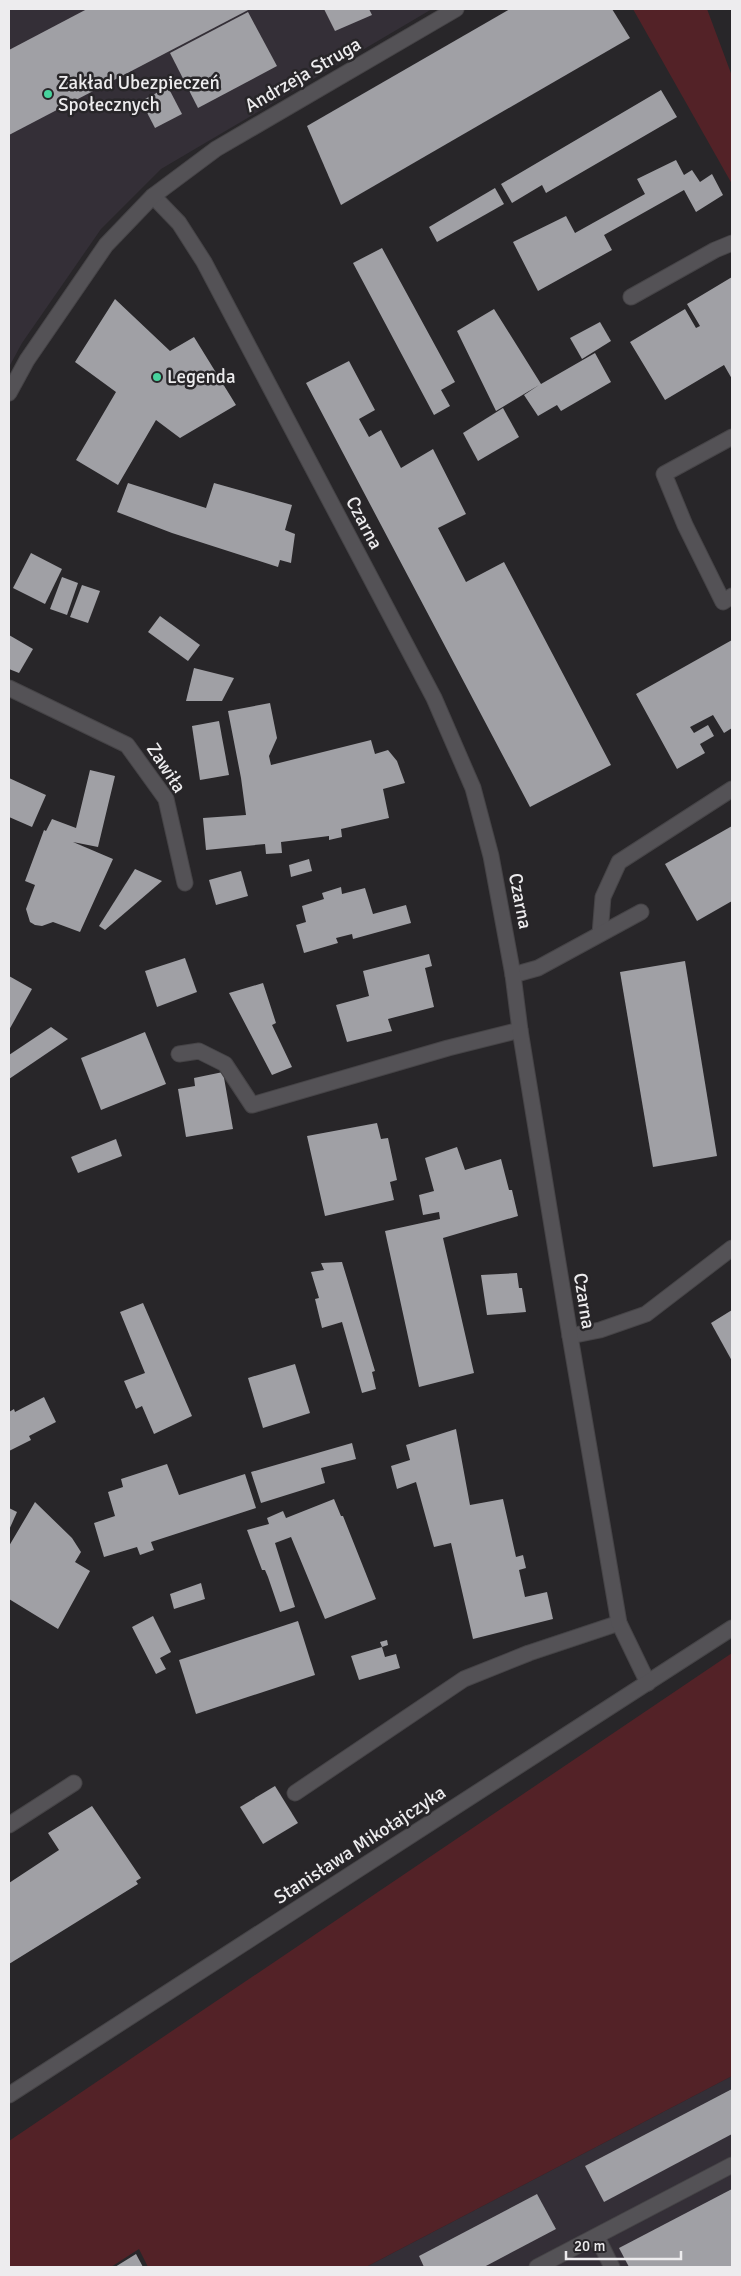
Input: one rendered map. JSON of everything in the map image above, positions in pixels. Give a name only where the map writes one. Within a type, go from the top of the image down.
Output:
[{"type":"street","name":"Andrzeja Struga","points":[[9,393],[27,360],[106,245],[153,196],[216,149],[456,9]]},
{"type":"street","name":"Czarna","points":[[153,196],[179,223],[204,262],[434,698],[473,788],[491,856],[513,975],[520,1030],[570,1336],[619,1623],[648,1683]]},
{"type":"street","points":[[631,297],[715,250],[732,243]]},
{"type":"street","points":[[732,437],[664,474],[685,525],[723,602],[732,596]]},
{"type":"street","name":"Zawiła","points":[[9,688],[127,745],[166,799],[185,883]]},
{"type":"street","points":[[600,934],[603,897],[619,862],[732,789]]},
{"type":"street","points":[[513,975],[538,968],[641,912]]},
{"type":"street","points":[[179,1054],[199,1051],[225,1064],[252,1105],[448,1048],[520,1030]]},
{"type":"street","points":[[570,1336],[600,1330],[646,1314],[732,1248]]},
{"type":"street","points":[[295,1793],[464,1679],[528,1653],[619,1623]]},
{"type":"street","name":"Stanisława Mikołajczyka","points":[[9,2095],[732,1628]]},
{"type":"street","points":[[9,1825],[74,1783]]},
{"type":"street","points":[[537,2267],[732,2165]]},
{"type":"street","points":[[597,2237],[612,2267]]},
{"type":"shaded area","points":[[9,9],[432,9],[161,169],[101,229],[22,343],[9,367]]},
{"type":"shaded area","points":[[633,9],[707,9],[732,76],[732,184]]},
{"type":"shaded area","points":[[732,1653],[732,2076],[366,2267],[148,2267],[139,2249],[111,2267],[9,2267],[9,2141]]},
{"type":"shaded area","points":[[732,2076],[732,2267],[366,2267]]},
{"type":"building","name":"Zakład Ubezpieczeń Społecznych","points":[[87,9],[250,9],[9,135],[9,50]]},
{"type":"building","points":[[324,9],[369,9],[372,15],[335,31]]},
{"type":"building","points":[[510,9],[612,9],[630,38],[341,205],[307,126]]},
{"type":"building","points":[[248,12],[277,66],[198,108],[170,53]]},
{"type":"building","points":[[168,87],[182,114],[155,128],[141,101]]},
{"type":"building","points":[[661,90],[677,117],[546,193],[542,185],[512,203],[501,184]]},
{"type":"building","points":[[676,160],[684,175],[692,170],[700,182],[712,174],[723,195],[696,212],[684,190],[604,235],[612,250],[538,291],[513,242],[566,216],[575,233],[645,194],[637,179]]},
{"type":"building","points":[[495,188],[504,204],[437,242],[429,227]]},
{"type":"building","points":[[382,248],[455,382],[441,390],[450,406],[434,415],[353,263]]},
{"type":"building","points":[[732,277],[732,379],[724,365],[665,400],[630,342],[685,309],[696,328],[700,326],[687,304]]},
{"type":"building","name":"Legenda","points":[[115,299],[170,351],[194,337],[236,405],[180,438],[156,420],[118,485],[76,460],[116,392],[75,362]]},
{"type":"building","points":[[494,309],[541,384],[595,353],[611,382],[561,411],[557,405],[538,416],[524,395],[539,385],[496,411],[457,331]]},
{"type":"building","points":[[600,322],[611,341],[582,359],[570,338]]},
{"type":"building","points":[[349,361],[375,410],[359,419],[369,437],[381,430],[401,468],[433,449],[466,514],[438,528],[466,582],[504,562],[611,765],[530,807],[306,383]]},
{"type":"building","points":[[503,408],[519,437],[478,461],[463,433]]},
{"type":"building","points":[[128,483],[206,508],[214,483],[292,505],[285,530],[295,534],[291,563],[280,560],[278,567],[172,533],[117,512]]},
{"type":"building","points":[[31,553],[62,569],[45,604],[13,588]]},
{"type":"building","points":[[62,577],[78,583],[67,615],[50,609]]},
{"type":"building","points":[[82,585],[100,591],[88,623],[70,617]]},
{"type":"building","points":[[160,616],[200,645],[188,661],[148,632]]},
{"type":"building","points":[[9,635],[33,649],[19,673],[9,669]]},
{"type":"building","points":[[732,640],[732,728],[724,733],[713,715],[690,727],[694,733],[708,725],[714,736],[700,744],[705,753],[677,769],[636,694]]},
{"type":"building","points":[[194,668],[234,678],[222,701],[186,701]]},
{"type":"building","points":[[270,703],[277,738],[269,756],[271,765],[371,740],[375,754],[388,750],[397,761],[405,783],[383,789],[389,818],[341,829],[342,837],[329,840],[329,836],[281,842],[282,853],[266,854],[265,844],[206,850],[203,818],[246,815],[228,711]]},
{"type":"building","points":[[219,721],[229,775],[200,780],[192,726]]},
{"type":"building","points":[[90,770],[115,776],[98,847],[73,842],[113,859],[80,932],[53,922],[42,926],[35,925],[30,922],[26,909],[35,885],[25,881],[44,830],[46,831],[52,819],[76,828]]},
{"type":"building","points":[[9,778],[46,795],[32,827],[9,817]]},
{"type":"building","points":[[732,826],[732,901],[697,921],[665,864]]},
{"type":"building","points":[[309,859],[312,871],[291,877],[289,865]]},
{"type":"building","points":[[135,869],[162,881],[105,930],[99,926]]},
{"type":"building","points":[[241,871],[248,896],[216,905],[209,880]]},
{"type":"building","points":[[341,887],[342,894],[365,888],[373,914],[406,905],[411,923],[353,939],[352,934],[336,938],[338,943],[304,953],[296,925],[306,922],[302,906],[324,899],[322,893]]},
{"type":"building","points":[[429,954],[432,966],[425,968],[434,1007],[388,1019],[392,1031],[347,1042],[336,1005],[369,996],[363,971]]},
{"type":"building","points":[[185,958],[197,992],[157,1007],[145,971]]},
{"type":"building","points":[[685,961],[717,1156],[653,1167],[620,972]]},
{"type":"building","points":[[9,976],[32,989],[9,1030]]},
{"type":"building","points":[[263,983],[276,1023],[272,1025],[292,1067],[272,1075],[229,993]]},
{"type":"building","points":[[51,1027],[68,1039],[9,1079],[9,1055]]},
{"type":"building","points":[[145,1032],[166,1084],[101,1110],[81,1058]]},
{"type":"building","points":[[223,1072],[233,1129],[186,1137],[178,1089],[195,1086],[194,1078]]},
{"type":"building","points":[[377,1123],[381,1139],[388,1138],[397,1180],[390,1182],[394,1200],[325,1216],[307,1136]]},
{"type":"building","points":[[116,1139],[122,1156],[78,1173],[71,1157]]},
{"type":"building","points":[[457,1147],[465,1170],[501,1159],[509,1190],[512,1190],[518,1216],[443,1238],[474,1373],[419,1387],[385,1231],[440,1219],[439,1212],[423,1215],[419,1195],[434,1191],[425,1158]]},
{"type":"building","points":[[342,1262],[375,1371],[372,1372],[376,1389],[362,1393],[342,1322],[322,1328],[315,1299],[319,1298],[311,1272],[324,1270],[321,1263]]},
{"type":"building","points":[[517,1273],[526,1312],[487,1315],[481,1275]]},
{"type":"building","points":[[143,1303],[192,1416],[154,1434],[142,1406],[136,1409],[124,1381],[145,1373],[120,1312]]},
{"type":"building","points":[[732,1310],[732,1361],[711,1323]]},
{"type":"building","points":[[295,1364],[310,1413],[263,1428],[248,1378]]},
{"type":"building","points":[[44,1397],[56,1422],[29,1436],[31,1440],[9,1451],[9,1412],[14,1409],[15,1412]]},
{"type":"building","points":[[456,1429],[470,1505],[503,1499],[516,1557],[523,1555],[526,1568],[519,1570],[525,1597],[547,1592],[553,1619],[473,1639],[451,1543],[434,1547],[416,1482],[397,1489],[391,1466],[410,1460],[406,1445]]},
{"type":"building","points":[[352,1443],[356,1459],[321,1468],[325,1483],[261,1503],[251,1472]]},
{"type":"building","points":[[167,1464],[179,1495],[245,1474],[256,1508],[151,1542],[154,1550],[140,1555],[137,1547],[104,1557],[94,1523],[115,1516],[108,1492],[123,1487],[121,1479]]},
{"type":"building","points":[[334,1499],[341,1516],[343,1516],[376,1599],[325,1619],[291,1537],[275,1543],[295,1607],[280,1612],[268,1577],[265,1570],[262,1570],[247,1530],[269,1524],[267,1518],[283,1511],[286,1518]]},
{"type":"building","points":[[35,1502],[72,1538],[81,1552],[75,1562],[90,1571],[58,1629],[9,1599],[9,1546]]},
{"type":"building","points":[[9,1508],[17,1512],[9,1530]]},
{"type":"building","points":[[201,1583],[205,1599],[174,1609],[170,1594]]},
{"type":"building","points":[[153,1616],[171,1652],[160,1658],[166,1669],[156,1674],[132,1627]]},
{"type":"building","points":[[298,1621],[315,1675],[196,1714],[179,1660]]},
{"type":"building","points":[[387,1640],[388,1645],[382,1647],[380,1642]]},
{"type":"building","points":[[382,1647],[385,1657],[396,1654],[400,1668],[359,1680],[351,1656]]},
{"type":"building","points":[[275,1786],[298,1823],[263,1844],[240,1807]]},
{"type":"building","points":[[92,1806],[141,1878],[136,1881],[138,1884],[9,1964],[9,1883],[59,1850],[48,1833]]},
{"type":"building","points":[[732,2089],[732,2134],[604,2202],[585,2166]]},
{"type":"building","points":[[732,2189],[732,2267],[629,2267],[619,2248]]},
{"type":"building","points":[[537,2194],[556,2229],[484,2267],[424,2267],[419,2256]]},
{"type":"building","points":[[136,2254],[143,2267],[115,2267]]},
{"type":"place","name":"Zakład Ubezpieczeń Społecznych","points":[[48,94]]},
{"type":"place","name":"Legenda","points":[[157,377]]}]
